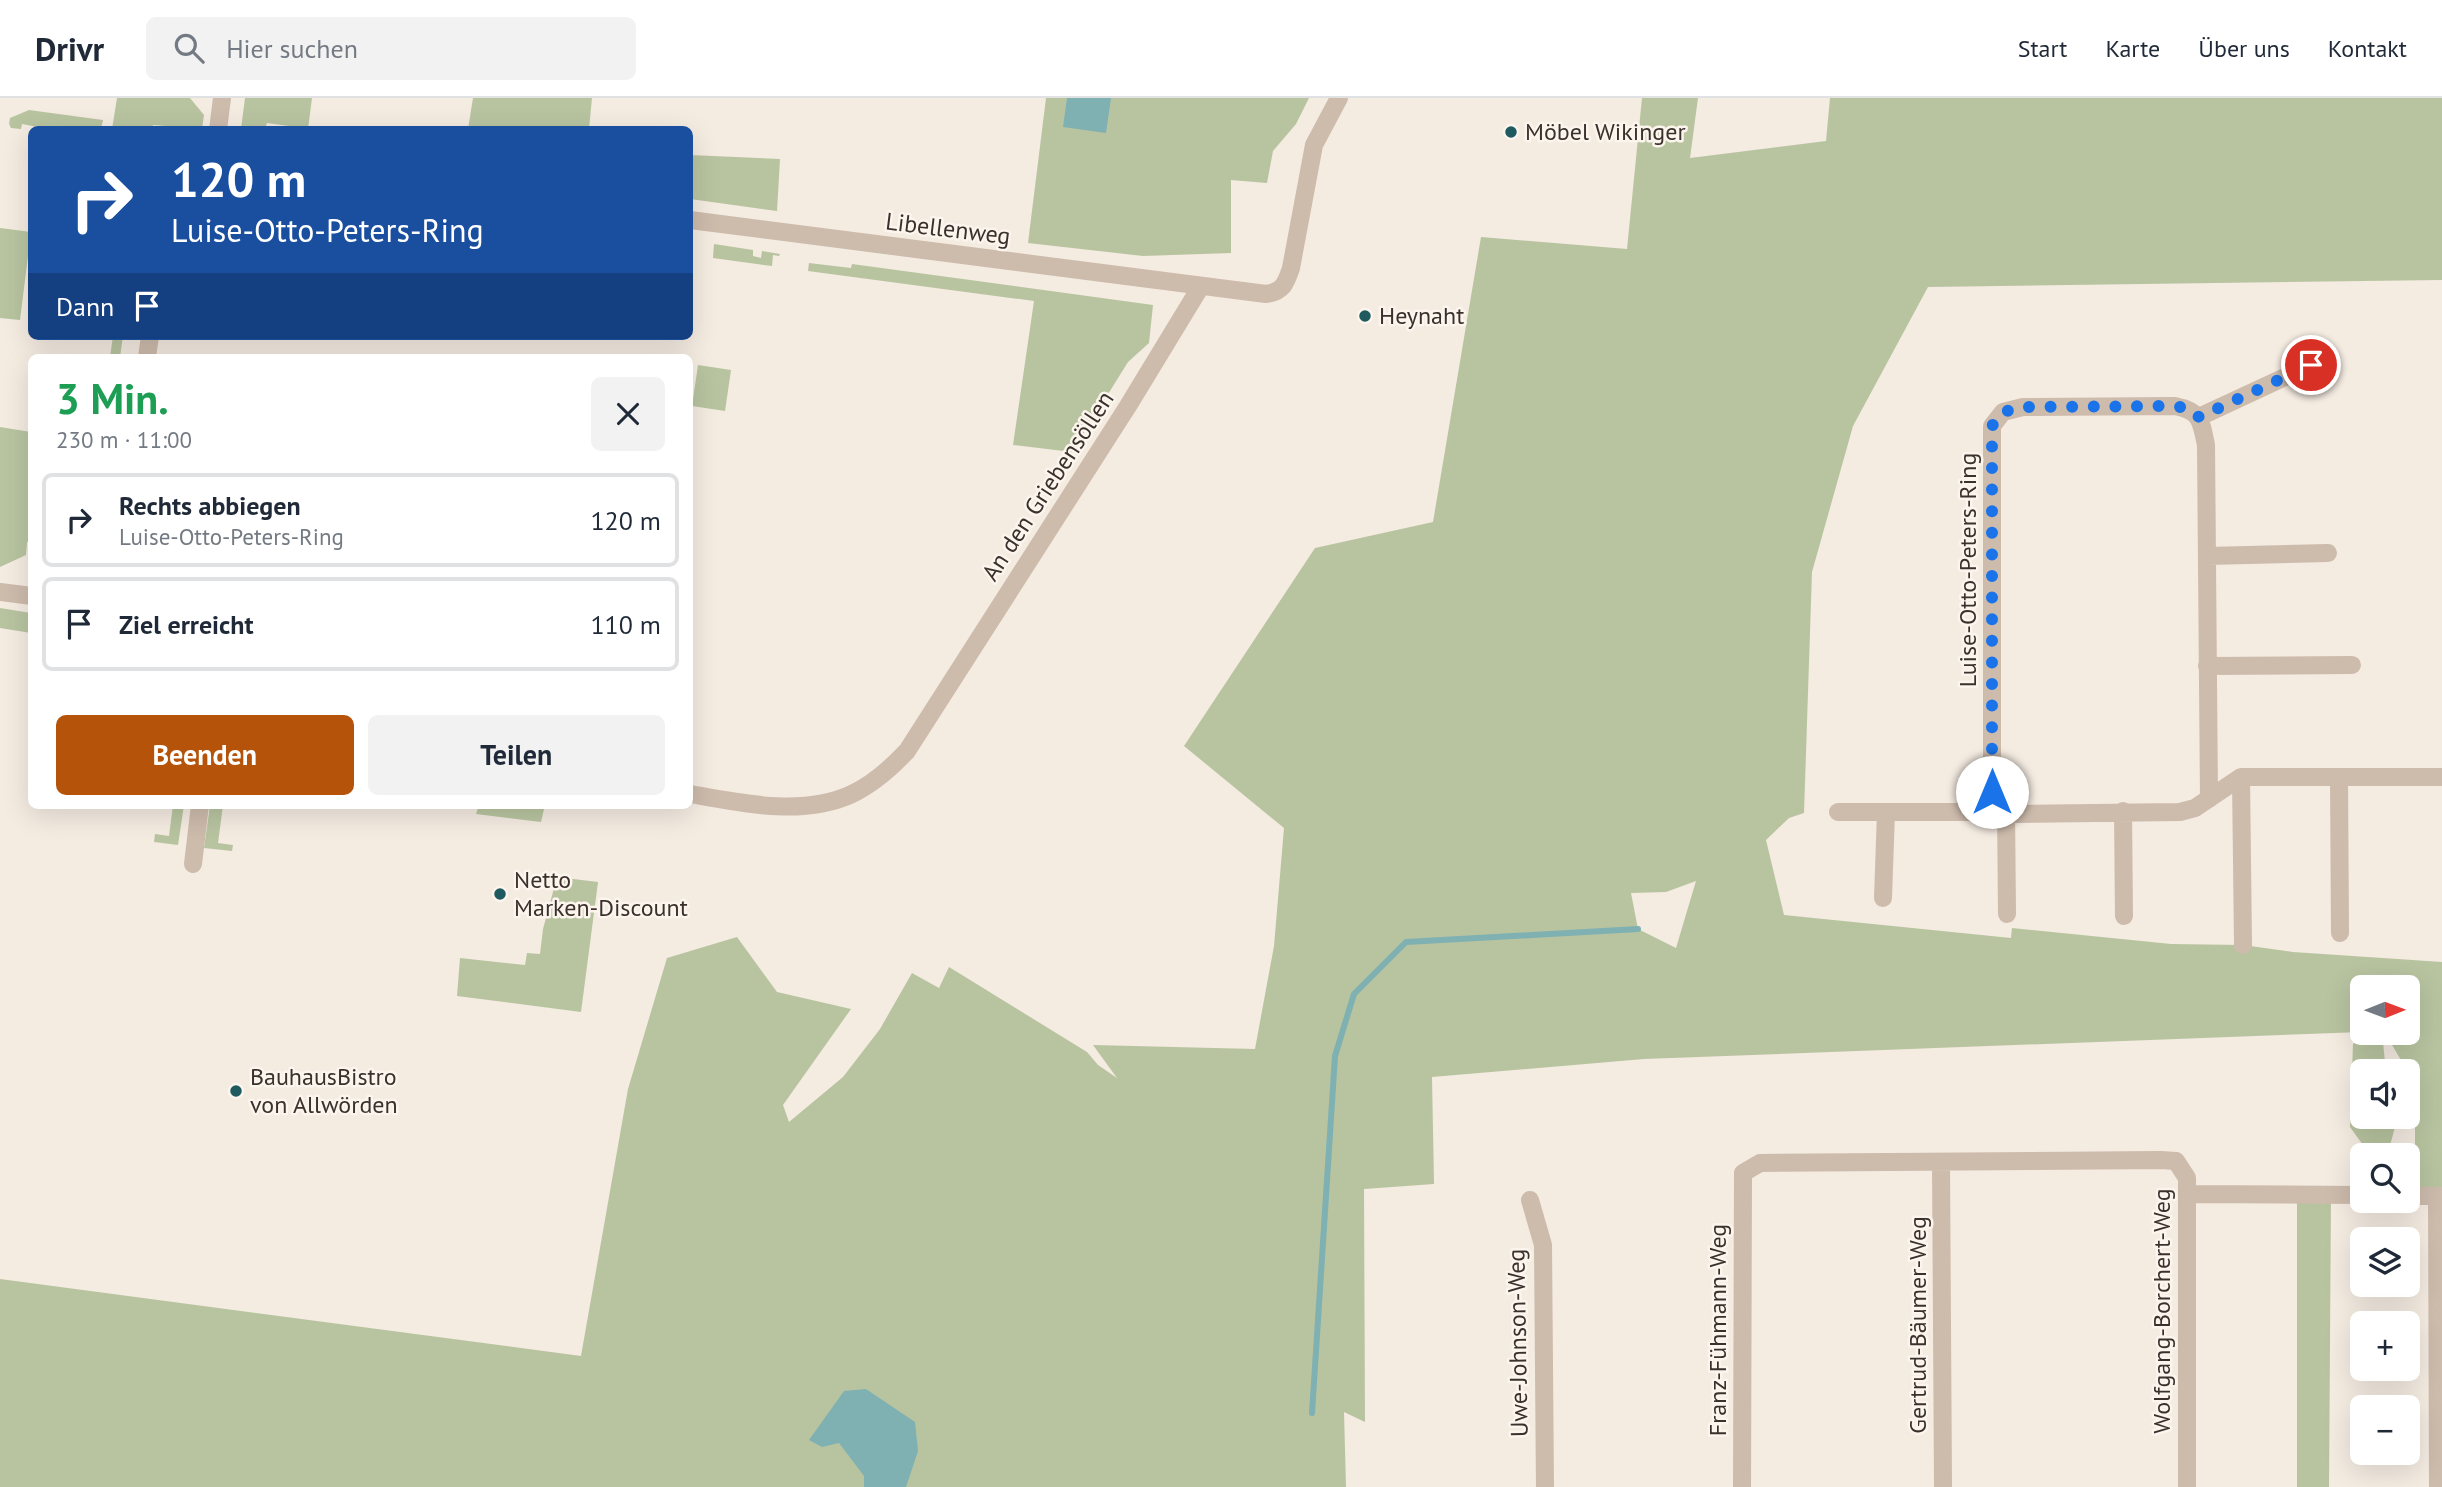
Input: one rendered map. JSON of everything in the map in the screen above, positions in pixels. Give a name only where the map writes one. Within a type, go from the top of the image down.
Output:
[{"type":"street","points":[[218,126],[222,98]]},
{"type":"street","points":[[1201,286],[1266,294],[1276,293],[1285,285],[1291,268],[1314,145],[1339,98]]},
{"type":"street","name":"Libellenweg","points":[[693,220],[1201,286]]},
{"type":"street","name":"An den Griebensöllen","points":[[693,794],[772,805],[813,805],[851,795],[889,770],[908,751],[1128,406],[1201,286]]},
{"type":"street","points":[[2209,799],[2206,445],[2199,417],[2311,365]]},
{"type":"street","name":"Luise-Otto-Peters-Ring","points":[[2007,914],[2002,808],[1992,792],[1992,426],[2003,412],[2023,407],[2175,406],[2190,409],[2199,417]]},
{"type":"street","points":[[2207,556],[2328,553]]},
{"type":"street","points":[[0,592],[28,596]]},
{"type":"street","points":[[2207,666],[2352,665]]},
{"type":"street","points":[[1838,812],[1975,812],[2002,808],[2018,814],[2180,812],[2195,808],[2241,777],[2442,776]]},
{"type":"street","points":[[2241,777],[2243,946]]},
{"type":"street","points":[[2339,777],[2340,933]]},
{"type":"street","points":[[192,864],[199,809]]},
{"type":"street","points":[[2123,811],[2124,916]]},
{"type":"street","points":[[1883,898],[1886,812]]},
{"type":"street","name":"Wolfgang-Borchert-Weg","points":[[1941,1163],[2176,1161],[2187,1178],[2188,1194],[2187,1487]]},
{"type":"street","name":"Franz-Fühmann-Weg","points":[[1742,1487],[1742,1173],[1760,1163],[1941,1163]]},
{"type":"street","name":"Gertrud-Bäumer-Weg","points":[[1941,1163],[1943,1487]]},
{"type":"street","points":[[2188,1194],[2350,1195]]},
{"type":"street","points":[[2420,1195],[2439,1196],[2438,1487]]},
{"type":"street","name":"Uwe-Johnson-Weg","points":[[1530,1200],[1544,1245],[1545,1487]]},
{"type":"green space","points":[[117,98],[190,98],[204,115],[202,126],[112,126]]},
{"type":"green space","points":[[245,98],[312,98],[308,126],[267,123],[266,126],[241,126]]},
{"type":"green space","points":[[473,98],[592,98],[589,126],[468,126]]},
{"type":"green space","points":[[1046,98],[1309,98],[1296,124],[1273,151],[1267,183],[1231,180],[1231,253],[1143,256],[1028,243]]},
{"type":"green space","points":[[1642,98],[1698,98],[1690,158],[1826,141],[1830,98],[2442,98],[2442,280],[1928,287],[1853,426],[1812,572],[1804,813],[1789,818],[1766,840],[1784,915],[2011,938],[2012,928],[2171,944],[2243,945],[2293,952],[2442,962],[2442,1196],[2420,1196],[2420,1143],[2415,1143],[2415,1129],[2420,1129],[2420,1059],[2400,1059],[2392,1045],[2420,1045],[2420,975],[2350,975],[2350,1032],[1644,1059],[1432,1077],[1434,1184],[1364,1189],[1365,1422],[1344,1412],[1346,1487],[0,1487],[0,1279],[581,1356],[628,1089],[667,958],[737,937],[777,992],[851,1009],[783,1105],[789,1122],[843,1077],[880,1029],[912,973],[939,988],[949,967],[1087,1052],[1098,1065],[1117,1078],[1093,1045],[1255,1049],[1274,946],[1284,828],[1184,746],[1315,548],[1433,522],[1481,237],[1627,249]],"holes":[[[1696,881],[1676,948],[1638,929],[1631,893],[1666,892]]]},
{"type":"green space","points":[[29,110],[103,120],[102,126],[22,124],[21,129],[11,128],[10,118]]},
{"type":"green space","points":[[693,155],[780,159],[777,211],[693,199]]},
{"type":"green space","points":[[0,228],[28,232],[28,256],[20,320],[0,318]]},
{"type":"green space","points":[[714,244],[753,250],[753,256],[761,258],[762,251],[780,254],[773,255],[772,266],[713,258]]},
{"type":"green space","points":[[809,263],[851,268],[852,264],[1153,305],[1149,343],[1128,362],[1072,452],[1013,445],[1034,301],[808,271]]},
{"type":"green space","points":[[112,340],[122,340],[120,354],[110,354]]},
{"type":"green space","points":[[698,365],[731,370],[725,411],[693,406]]},
{"type":"green space","points":[[0,427],[28,432],[28,542],[26,555],[0,567]]},
{"type":"green space","points":[[0,608],[28,613],[28,633],[0,628]]},
{"type":"green space","points":[[172,809],[183,809],[178,845],[154,842],[155,834],[169,836]]},
{"type":"green space","points":[[209,809],[222,809],[218,843],[233,845],[232,851],[204,848]]},
{"type":"green space","points":[[478,809],[544,809],[541,822],[476,814]]},
{"type":"green space","points":[[557,877],[598,882],[581,1012],[457,996],[460,958],[525,965],[527,953],[540,954],[543,929]]},
{"type":"green space","points":[[2353,1045],[2383,1045],[2385,1059],[2352,1059]]},
{"type":"green space","points":[[2351,1129],[2394,1129],[2391,1143],[2362,1143]]},
{"type":"green space","points":[[2297,1195],[2331,1195],[2329,1487],[2297,1487]]},
{"type":"water","points":[[1067,98],[1111,98],[1106,133],[1063,127]]},
{"type":"water","points":[[866,1389],[915,1422],[918,1451],[906,1487],[864,1487],[864,1476],[839,1443],[822,1447],[809,1440],[844,1391]]},
{"type":"waterway","points":[[1312,1413],[1335,1056],[1354,994],[1406,942],[1638,929]]},
{"type":"place","name":"Möbel Wikinger","points":[[1511,132]]},
{"type":"place","name":"Heynaht","points":[[1365,316]]},
{"type":"place","name":"Netto Marken-Discount","points":[[500,894]]},
{"type":"place","name":"BauhausBistro von Allwörden","points":[[236,1091]]},
{"type":"route","points":[[1992,792],[1992,426],[2003,412],[2023,407],[2175,406],[2190,409],[2199,417],[2311,365]]}]
